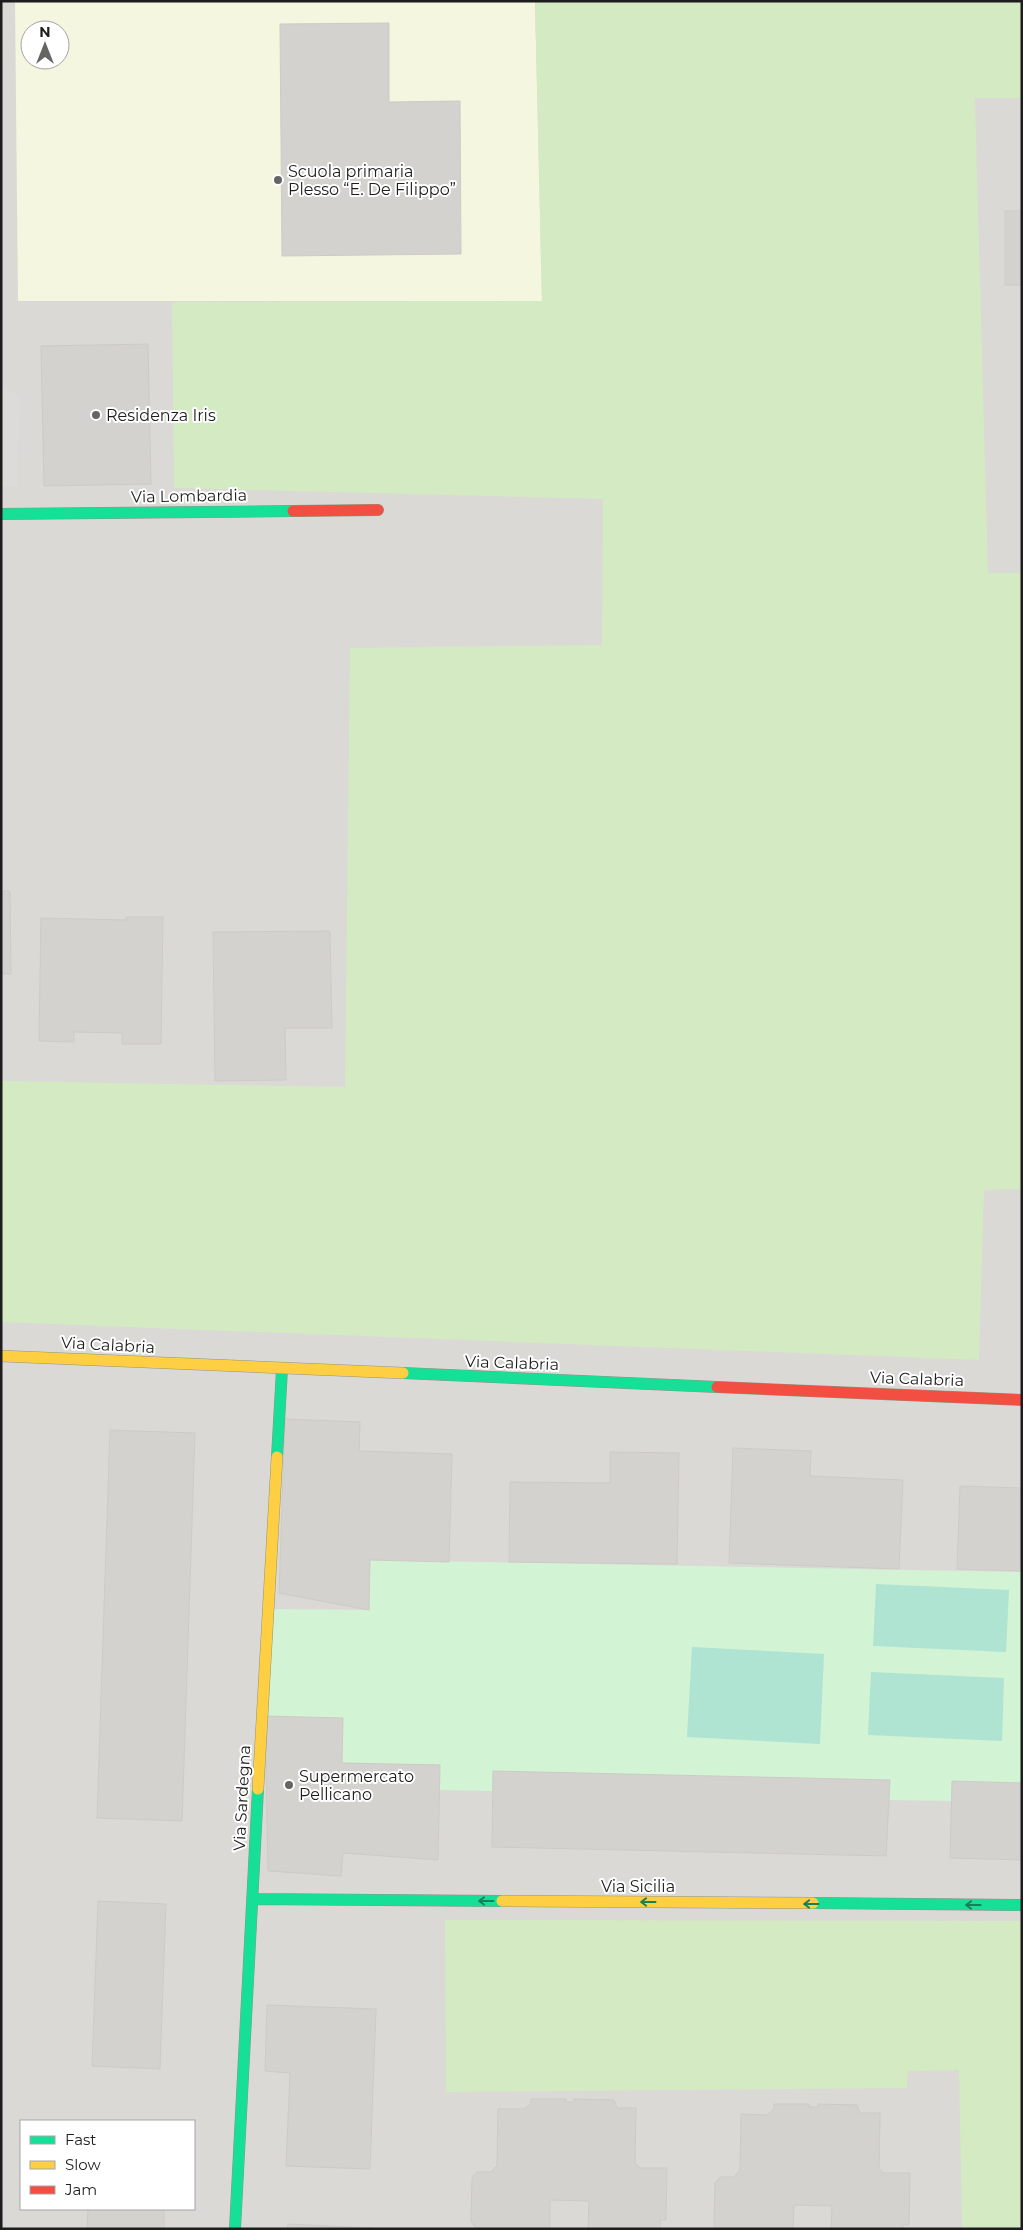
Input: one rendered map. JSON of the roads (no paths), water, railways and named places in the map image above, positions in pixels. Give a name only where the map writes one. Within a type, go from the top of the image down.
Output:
[{"type":"street","name":"Via Lombardia","points":[[1,514],[378,510]]},
{"type":"street","name":"Via Calabria","points":[[1,1356],[1022,1400]]},
{"type":"street","name":"Via Sardegna","points":[[235,2229],[282,1369]]},
{"type":"street","name":"Via Sicilia","points":[[253,1899],[1022,1905]]},
{"type":"place","name":"Scuola primaria Plesso “E. De Filippo”","points":[[278,180]]},
{"type":"place","name":"Residenza Iris","points":[[96,415]]},
{"type":"place","name":"Supermercato Pellicano","points":[[289,1785]]}]
